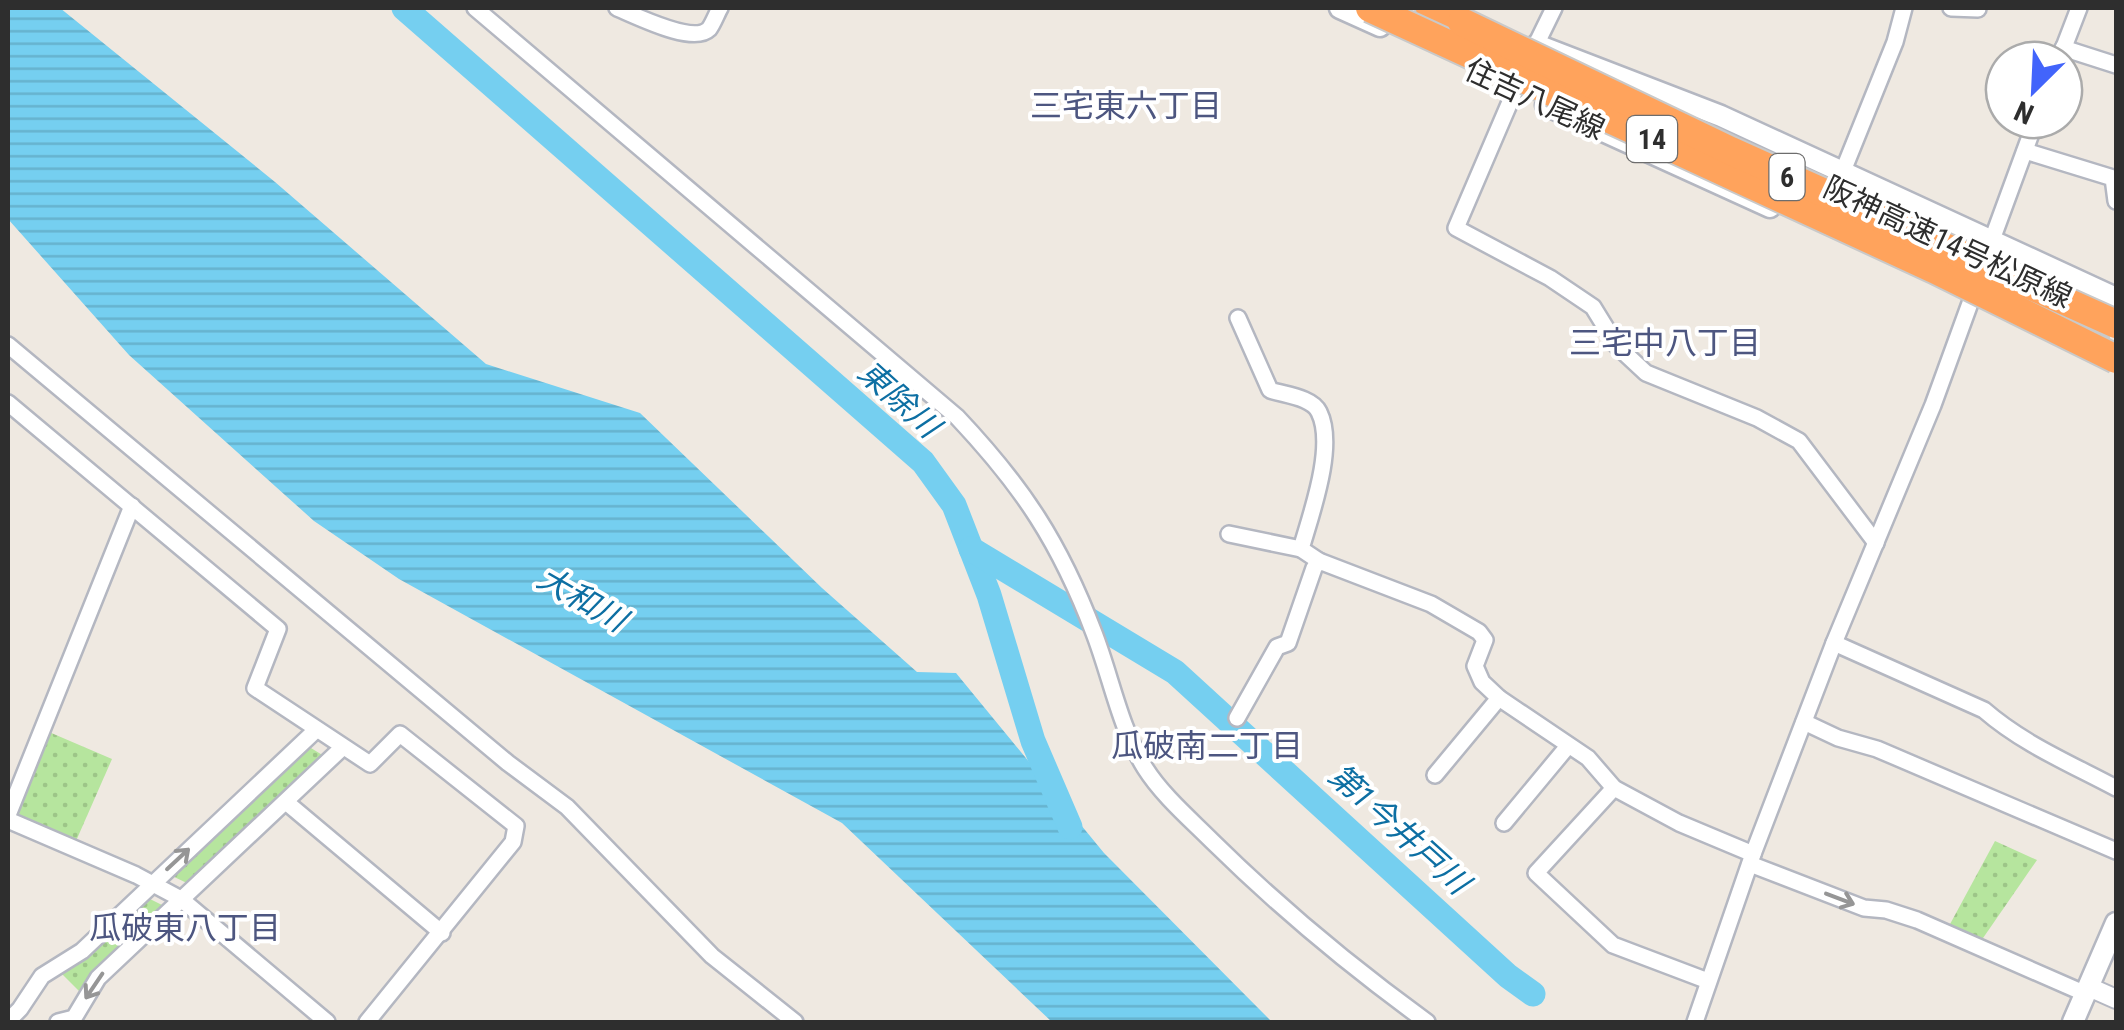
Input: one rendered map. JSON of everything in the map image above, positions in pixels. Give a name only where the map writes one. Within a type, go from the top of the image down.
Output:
[{"type":"highway","name":"阪神高速14号松原線","points":[[1370,8],[1934,269],[2116,358]]},
{"type":"highway","name":"阪神高速14号松原線","points":[[1430,8],[1458,15],[2116,301]]},
{"type":"highway","name":"6","points":[[1458,15],[1749,160],[2116,324]]},
{"type":"highway","points":[[1934,269],[2116,348]]},
{"type":"main road","name":"住吉八尾線","points":[[1340,8],[1716,184],[2116,358]]},
{"type":"main road","name":"住吉八尾線","points":[[1458,15],[1721,116],[1992,238],[2116,301]]},
{"type":"main road","points":[[2073,1022],[2116,923]]},
{"type":"street","points":[[475,8],[956,417],[992,454],[1038,514],[1059,553],[1094,630],[1126,726],[1148,772],[1263,891],[1345,961],[1427,1022]]},
{"type":"street","points":[[616,8],[669,28],[698,34],[708,30],[720,8]]},
{"type":"street","points":[[1554,8],[1514,89],[1456,228],[1550,278],[1593,308],[1617,346],[1646,372],[1756,418],[1798,441],[1876,543]]},
{"type":"street","points":[[1843,171],[1904,8]]},
{"type":"street","points":[[1950,8],[1978,9]]},
{"type":"street","points":[[2066,40],[2079,8]]},
{"type":"street","points":[[2084,59],[2116,65]]},
{"type":"street","points":[[1695,1022],[1751,859],[1834,643],[1933,405],[2028,140]]},
{"type":"street","points":[[2024,152],[2113,178],[2116,201]]},
{"type":"street","points":[[1238,318],[1270,390],[1308,402],[1319,411],[1325,449],[1302,550]]},
{"type":"street","points":[[8,345],[508,763],[567,807],[712,956],[795,1022]]},
{"type":"street","points":[[8,403],[278,629],[256,688],[370,764],[400,734],[516,826],[513,842],[367,1022]]},
{"type":"street","points":[[132,506],[8,818],[181,898],[327,1022]]},
{"type":"street","points":[[1229,534],[1302,550],[1319,562],[1432,604],[1479,632],[1485,640],[1475,666],[1482,682],[1499,698],[1588,758],[1614,788],[1679,823],[1864,908],[1917,920],[2116,999]]},
{"type":"street","points":[[1237,718],[1276,647],[1288,643],[1319,562]]},
{"type":"street","points":[[1834,643],[1984,710],[2051,756],[2116,788]]},
{"type":"street","points":[[1435,775],[1499,698]]},
{"type":"street","points":[[1804,722],[1838,738],[1877,749],[2116,852]]},
{"type":"street","points":[[8,1021],[42,976],[82,951],[316,730]]},
{"type":"street","points":[[1504,823],[1568,746]]},
{"type":"street","points":[[71,1021],[98,978],[342,748]]},
{"type":"street","points":[[1614,788],[1536,873],[1613,945],[1708,981]]},
{"type":"street","points":[[286,802],[442,933]]},
{"type":"green space","points":[[49,732],[112,759],[76,841],[21,817],[17,809]]},
{"type":"green space","points":[[306,745],[324,756],[189,884],[170,875]]},
{"type":"green space","points":[[1995,841],[2037,860],[1981,941],[1949,926]]},
{"type":"green space","points":[[146,897],[166,907],[82,994],[58,970]]},
{"type":"water","name":"大和川","points":[[8,8],[60,8],[275,182],[486,364],[640,413],[822,588],[917,672],[956,673],[1104,853],[1272,1022],[1052,1022],[842,823],[399,579],[314,521],[129,355],[8,219]]},
{"type":"waterway","name":"東除川","points":[[404,8],[923,462],[954,505],[989,595],[1033,741],[1070,827]]},
{"type":"waterway","name":"第1今井戸川","points":[[971,549],[1175,672],[1508,976],[1533,994]]},
{"type":"district","name":"三宅東六丁目","points":[[1126,106]]},
{"type":"district","name":"三宅中八丁目","points":[[1665,343]]},
{"type":"district","name":"瓜破南二丁目","points":[[1207,746]]},
{"type":"district","name":"瓜破東八丁目","points":[[185,928]]}]
